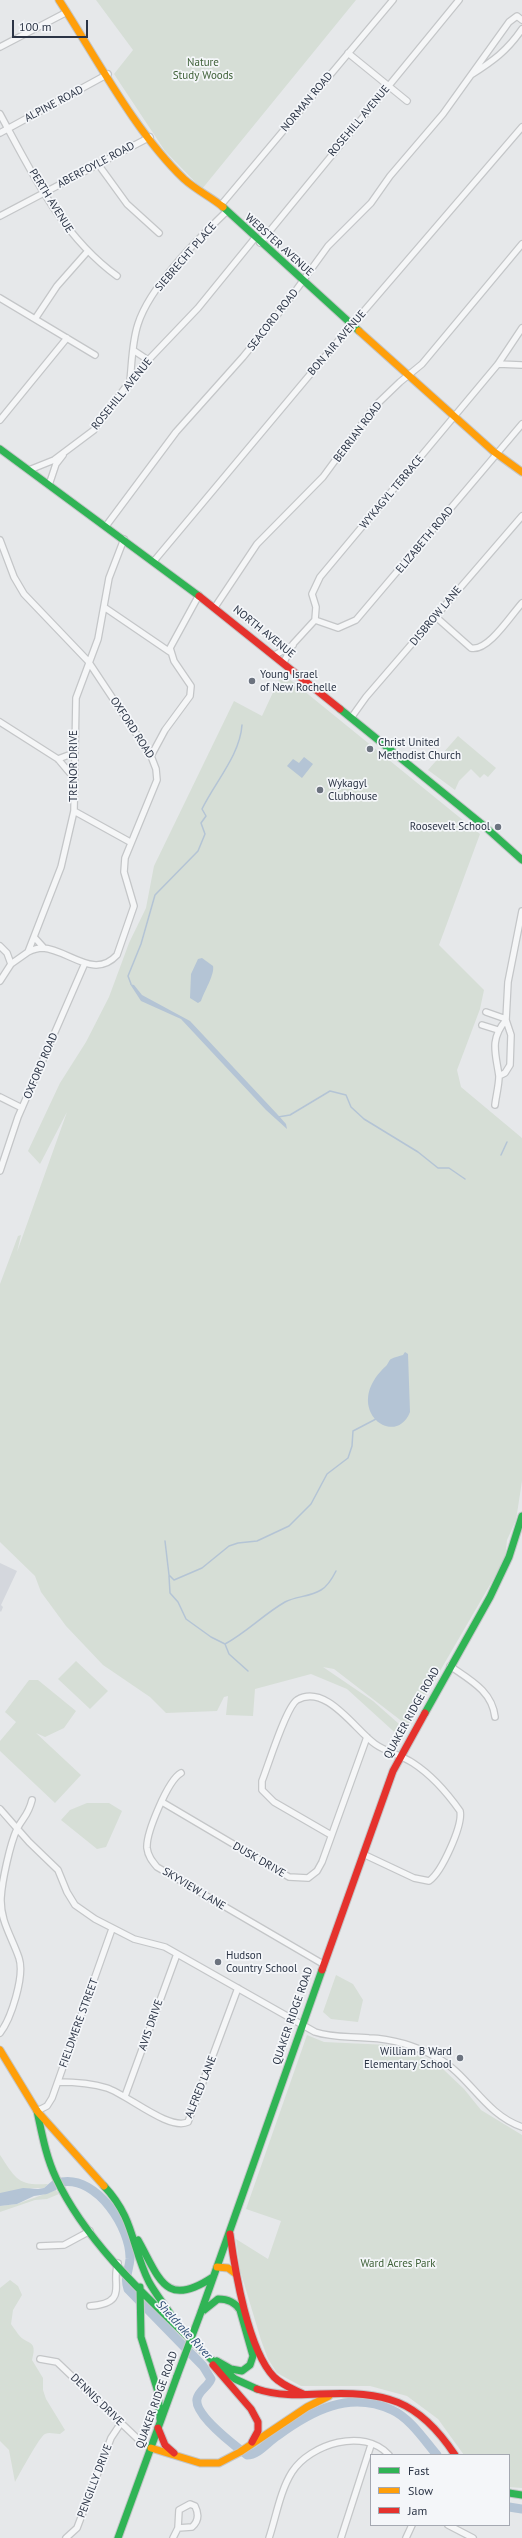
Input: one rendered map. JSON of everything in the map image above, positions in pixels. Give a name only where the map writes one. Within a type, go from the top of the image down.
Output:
[{"type":"street","name":"WEBSTER AVENUE","points":[[59,0],[150,137],[194,188],[221,205],[302,281],[497,454],[522,472]]},
{"type":"street","name":"NORMAN ROAD","points":[[221,205],[393,0]]},
{"type":"street","name":"ROSEHILL AVENUE","points":[[29,470],[63,454],[94,430],[148,360],[198,308],[257,240],[459,0]]},
{"type":"street","points":[[0,47],[67,12]]},
{"type":"street","name":"SEACORD ROAD","points":[[106,526],[176,432],[244,357],[328,246],[380,193],[390,176],[443,114],[509,22],[516,16],[522,20]]},
{"type":"street","name":"SEACORD ROAD","points":[[469,76],[491,64],[522,29]]},
{"type":"street","points":[[348,53],[407,101]]},
{"type":"street","name":"ALPINE ROAD","points":[[0,133],[108,74]]},
{"type":"street","name":"PERTH AVENUE","points":[[0,114],[44,193],[67,228],[87,252],[116,276]]},
{"type":"street","name":"BON AIR AVENUE","points":[[154,561],[352,325],[522,127]]},
{"type":"street","name":"ABERFOYLE ROAD","points":[[0,216],[150,137]]},
{"type":"street","points":[[98,164],[128,204],[159,233]]},
{"type":"street","name":"SIEBRECHT PLACE","points":[[130,382],[133,350],[138,324],[147,303],[168,274],[227,211]]},
{"type":"street","name":"BERRIAN ROAD","points":[[215,607],[257,544],[323,477],[375,406],[422,364],[522,244]]},
{"type":"street","points":[[35,319],[57,286],[87,252]]},
{"type":"street","points":[[0,298],[95,355]]},
{"type":"street","name":"WYKAGYL TERRACE","points":[[315,620],[316,607],[312,594],[314,585],[498,364],[522,328]]},
{"type":"street","points":[[0,420],[67,338]]},
{"type":"street","points":[[133,350],[148,360]]},
{"type":"street","points":[[498,364],[522,365]]},
{"type":"street","name":"ELIZABETH ROAD","points":[[315,620],[338,628],[356,620],[522,424]]},
{"type":"street","name":"NORTH AVENUE","points":[[0,449],[215,607],[483,825],[522,860]]},
{"type":"street","name":"ROSEHILL AVENUE","points":[[50,485],[56,464],[63,454]]},
{"type":"street","name":"DISBROW LANE","points":[[351,718],[522,516]]},
{"type":"street","name":"TRENOR DRIVE","points":[[28,952],[61,867],[74,811],[76,698],[88,661],[98,639],[109,578],[124,539]]},
{"type":"street","name":"OXFORD ROAD","points":[[0,540],[12,573],[24,594],[88,661],[151,756],[156,769],[157,780],[130,842],[125,858],[124,872],[134,906],[125,936],[117,955],[112,961],[97,966],[44,948]]},
{"type":"street","points":[[170,652],[171,645],[199,595]]},
{"type":"street","points":[[436,616],[463,642],[477,649],[484,646],[502,628],[522,603]]},
{"type":"street","points":[[104,607],[170,652],[191,686],[190,696],[165,730],[151,756]]},
{"type":"street","points":[[284,662],[293,644],[315,620]]},
{"type":"street","points":[[275,655],[293,644]]},
{"type":"street","points":[[0,722],[58,759],[74,778]]},
{"type":"street","points":[[58,759],[74,753]]},
{"type":"street","points":[[74,811],[130,842]]},
{"type":"street","points":[[499,1076],[506,1073],[510,1065],[511,1035],[506,1019],[508,982],[522,911]]},
{"type":"street","points":[[0,981],[11,964],[20,956],[28,952],[44,948],[34,936]]},
{"type":"street","points":[[0,946],[7,953],[11,964]]},
{"type":"street","points":[[7,953],[20,956]]},
{"type":"street","name":"OXFORD ROAD","points":[[0,1171],[22,1108],[85,963]]},
{"type":"street","points":[[486,1012],[506,1019]]},
{"type":"street","points":[[495,1105],[499,1076],[495,1060],[498,1030],[506,1019]]},
{"type":"street","points":[[482,1025],[498,1030]]},
{"type":"street","points":[[0,1097],[22,1108]]},
{"type":"street","name":"QUAKER RIDGE ROAD","points":[[118,2538],[214,2277],[323,1964],[400,1756],[502,1572],[522,1516]]},
{"type":"street","points":[[450,1666],[475,1683],[486,1693],[495,1717]]},
{"type":"street","points":[[330,1835],[274,1802],[262,1790],[262,1781],[286,1716],[296,1700],[320,1699],[339,1710],[375,1744],[400,1756],[427,1775],[456,1805],[461,1815],[456,1832],[440,1867],[429,1880],[414,1878],[363,1854]]},
{"type":"street","name":"DUSK DRIVE","points":[[162,1802],[289,1877],[297,1879],[308,1878],[318,1871],[367,1738]]},
{"type":"street","name":"SKYVIEW LANE","points":[[181,1773],[174,1778],[151,1828],[147,1846],[149,1856],[157,1867],[323,1964]]},
{"type":"street","points":[[0,2033],[5,2025],[21,1975],[20,1959],[4,1925],[1,1910],[5,1873],[17,1829],[26,1819],[32,1800]]},
{"type":"street","points":[[0,1809],[17,1829],[58,1870],[67,1892],[75,1904],[112,1929],[134,1939],[157,1944],[302,2025],[328,2036],[367,2037],[412,2045],[438,2058],[455,2071],[491,2110],[522,2127]]},
{"type":"street","name":"FIELDMERE STREET","points":[[37,2111],[49,2103],[58,2082],[112,1929]]},
{"type":"street","name":"AVIS DRIVE","points":[[125,2096],[177,1954]]},
{"type":"street","name":"ALFRED LANE","points":[[58,2082],[94,2084],[125,2096],[161,2118],[180,2124],[188,2122],[238,1988]]},
{"type":"street","points":[[0,2050],[37,2111],[64,2144],[111,2192],[121,2207],[132,2231],[154,2271],[170,2288],[181,2293],[190,2292],[214,2277]]},
{"type":"street","points":[[37,2111],[52,2168],[64,2194],[90,2231],[140,2287],[208,2356],[228,2374],[251,2387],[274,2393],[307,2395],[369,2393],[403,2403],[434,2425],[454,2454]]},
{"type":"street","points":[[40,2246],[64,2245],[90,2231]]},
{"type":"street","points":[[132,2231],[146,2272],[156,2293],[179,2326]]},
{"type":"street","points":[[229,2232],[236,2274],[265,2365],[282,2384],[307,2395]]},
{"type":"street","points":[[90,2306],[103,2304],[115,2295],[118,2287],[116,2270],[121,2266]]},
{"type":"street","points":[[217,2267],[228,2268],[236,2274]]},
{"type":"street","points":[[131,2277],[139,2278],[146,2272]]},
{"type":"street","points":[[140,2287],[142,2297],[141,2317],[144,2350],[158,2392],[159,2426],[165,2445],[176,2454]]},
{"type":"street","points":[[201,2312],[218,2299],[229,2300],[236,2304],[240,2310],[253,2356],[248,2368],[238,2371],[208,2356]]},
{"type":"street","points":[[208,2356],[223,2381],[256,2419],[258,2432],[249,2446]]},
{"type":"street","name":"DENNIS DRIVE","points":[[40,2359],[57,2362],[140,2441],[151,2448]]},
{"type":"street","points":[[151,2448],[209,2464],[224,2461],[307,2407],[333,2394]]},
{"type":"street","name":"PENGILLY DRIVE","points":[[66,2538],[77,2528],[111,2438],[121,2423]]},
{"type":"street","points":[[269,2538],[292,2471],[317,2450],[339,2442],[350,2441],[371,2445],[387,2454]]},
{"type":"street","points":[[341,2538],[371,2445]]},
{"type":"street","points":[[510,2494],[522,2495]]},
{"type":"street","points":[[174,2538],[178,2528],[179,2510],[185,2505],[195,2506],[198,2516],[195,2525],[188,2528],[178,2528]]},
{"type":"street","points":[[406,2538],[412,2526]]},
{"type":"street","points":[[450,2526],[472,2538]]},
{"type":"shaded area","points":[[0,1563],[17,1571],[1,1605],[3,1607],[1,1612],[0,1611]]},
{"type":"green space","name":"Nature Study Woods","points":[[96,0],[356,0],[202,189],[165,151],[114,74],[133,50]]},
{"type":"green space","points":[[282,673],[480,834],[439,945],[484,990],[480,1009],[457,1070],[461,1087],[522,1138],[522,1481],[516,1520],[507,1540],[505,1559],[408,1726],[334,1669],[323,1667],[373,1701],[407,1731],[402,1739],[347,1689],[311,1674],[255,1689],[253,1716],[226,1715],[228,1696],[224,1697],[217,1711],[166,1713],[150,1697],[103,1665],[66,1626],[41,1592],[35,1576],[0,1542],[0,1284],[18,1236],[21,1235],[17,1252],[67,1112],[40,1164],[28,1151],[60,1083],[86,1042],[109,997],[129,943],[146,908],[154,866],[234,701],[262,716]]},
{"type":"green space","points":[[458,736],[496,768],[488,777],[484,774],[480,778],[471,769],[459,781],[455,790],[428,770]]},
{"type":"green space","points":[[76,1661],[108,1691],[90,1709],[58,1679]]},
{"type":"green space","points":[[29,1680],[38,1680],[76,1711],[64,1728],[45,1737],[36,1733],[81,1775],[55,1803],[0,1751],[0,1741],[16,1722],[5,1712]]},
{"type":"green space","points":[[87,1803],[109,1803],[122,1811],[106,1847],[97,1849],[61,1820],[70,1810]]},
{"type":"green space","points":[[336,1975],[353,1984],[363,2000],[358,2022],[331,2019],[323,2012]]},
{"type":"green space","name":"Ward Acres Park","points":[[307,2035],[324,2042],[389,2045],[427,2059],[444,2070],[464,2089],[481,2110],[522,2135],[522,2488],[510,2487],[510,2454],[463,2454],[438,2419],[407,2396],[370,2386],[301,2386],[277,2373],[268,2359],[261,2340],[240,2270],[236,2239],[268,2259],[281,2221],[246,2209]]},
{"type":"green space","points":[[0,2155],[10,2170],[19,2179],[30,2184],[48,2184],[44,2188],[34,2188],[0,2196]]},
{"type":"green space","points":[[56,2190],[59,2194],[47,2199],[35,2200],[0,2212],[0,2206],[17,2204]]},
{"type":"green space","points":[[10,2280],[18,2286],[22,2295],[13,2310],[11,2324],[21,2338],[33,2345],[32,2360],[43,2378],[43,2390],[46,2399],[65,2430],[60,2434],[48,2433],[42,2436],[15,2482],[9,2450],[0,2441],[0,2288]]},
{"type":"water","points":[[304,757],[313,764],[302,778],[287,766],[293,759],[299,763]]},
{"type":"water","points":[[202,958],[213,966],[213,969],[211,978],[201,1001],[198,1003],[190,998],[191,974],[198,959]]},
{"type":"water","points":[[130,984],[134,985],[142,995],[190,1021],[278,1115],[286,1124],[287,1129],[266,1110],[181,1019],[141,1001]]},
{"type":"water","points":[[405,1352],[408,1354],[410,1412],[403,1423],[393,1427],[384,1425],[375,1419],[369,1409],[368,1396],[373,1382],[390,1360],[403,1355]]},
{"type":"water","points":[[60,2180],[62,2183],[56,2190],[47,2194],[34,2196],[17,2204],[0,2206],[0,2193],[23,2188],[44,2188],[52,2181]]},
{"type":"waterway","points":[[131,984],[128,976],[141,944],[155,895],[198,851],[205,834],[201,823],[206,816],[202,809],[232,758],[237,747],[242,725]]},
{"type":"waterway","points":[[278,1117],[290,1115],[330,1091],[346,1095],[351,1107],[364,1119],[418,1152],[438,1168],[449,1168],[465,1179]]},
{"type":"waterway","points":[[501,1155],[507,1142]]},
{"type":"waterway","points":[[165,1541],[169,1575],[174,1580],[202,1568],[229,1546],[238,1543],[257,1541],[289,1526],[311,1504],[327,1474],[348,1458],[352,1446],[353,1431],[376,1419]]},
{"type":"waterway","points":[[169,1576],[170,1593],[178,1602],[186,1619],[211,1637],[225,1644],[285,1602],[317,1592],[330,1582],[336,1571]]},
{"type":"waterway","points":[[225,1644],[229,1654],[248,1671]]},
{"type":"waterway","name":"Sheldrake River","points":[[62,2182],[75,2182],[88,2187],[110,2207],[125,2233],[129,2247],[130,2259],[126,2281],[128,2289],[203,2366],[211,2379],[198,2396],[198,2406],[216,2430],[247,2455],[259,2451],[290,2427],[317,2412],[331,2406],[361,2402],[376,2404],[392,2410],[405,2418],[417,2430],[436,2454]]},
{"type":"waterway","name":"Sheldrake River","points":[[510,2507],[522,2509]]},
{"type":"traffic: fast","points":[[223,207],[359,331]]},
{"type":"traffic: fast","points":[[0,449],[199,596]]},
{"type":"traffic: fast","points":[[340,709],[483,825],[522,860]]},
{"type":"traffic: fast","points":[[425,1713],[490,1597],[509,1557],[522,1516]]},
{"type":"traffic: fast","points":[[201,2312],[322,1970]]},
{"type":"traffic: fast","points":[[37,2111],[45,2145],[56,2178],[70,2204],[87,2229],[127,2277],[215,2363],[235,2379],[257,2389]]},
{"type":"traffic: fast","points":[[104,2186],[122,2210],[149,2282],[171,2315]]},
{"type":"traffic: fast","points":[[138,2240],[159,2277],[166,2285],[174,2290],[184,2290],[197,2286],[213,2277]]},
{"type":"traffic: fast","points":[[140,2287],[141,2337],[158,2392],[160,2419]]},
{"type":"traffic: fast","points":[[203,2311],[218,2299],[228,2300],[236,2305],[240,2310],[253,2356],[250,2365],[242,2371],[231,2369],[217,2361]]},
{"type":"traffic: fast","points":[[177,2376],[201,2312]]},
{"type":"traffic: fast","points":[[118,2538],[177,2376]]},
{"type":"traffic: fast","points":[[510,2493],[522,2495]]},
{"type":"traffic: slow","points":[[59,0],[117,93],[149,139],[184,179],[193,187],[223,207]]},
{"type":"traffic: slow","points":[[359,331],[493,451],[522,472]]},
{"type":"traffic: slow","points":[[0,2050],[37,2111],[104,2186]]},
{"type":"traffic: slow","points":[[217,2267],[228,2268],[236,2274]]},
{"type":"traffic: slow","points":[[151,2448],[200,2463],[219,2463],[240,2452],[307,2407],[329,2396]]},
{"type":"traffic: jam","points":[[199,596],[340,709]]},
{"type":"traffic: jam","points":[[322,1970],[393,1771],[425,1713]]},
{"type":"traffic: jam","points":[[230,2234],[239,2288],[250,2330],[257,2348],[265,2365],[274,2377],[284,2385],[303,2394]]},
{"type":"traffic: jam","points":[[213,2365],[251,2409],[258,2422],[258,2431],[252,2442]]},
{"type":"traffic: jam","points":[[257,2389],[272,2393],[304,2395],[343,2393],[363,2394],[382,2397],[398,2402],[413,2410],[427,2421],[441,2436],[454,2454]]},
{"type":"traffic: jam","points":[[158,2428],[165,2445],[174,2453]]},
{"type":"place","name":"Young Israel of New Rochelle","points":[[252,681]]},
{"type":"place","name":"Christ United Methodist Church","points":[[370,749]]},
{"type":"place","name":"Wykagyl Clubhouse","points":[[320,790]]},
{"type":"place","name":"Roosevelt School","points":[[498,827]]},
{"type":"place","name":"Hudson Country School","points":[[218,1962]]},
{"type":"place","name":"William B Ward Elementary School","points":[[460,2058]]}]
